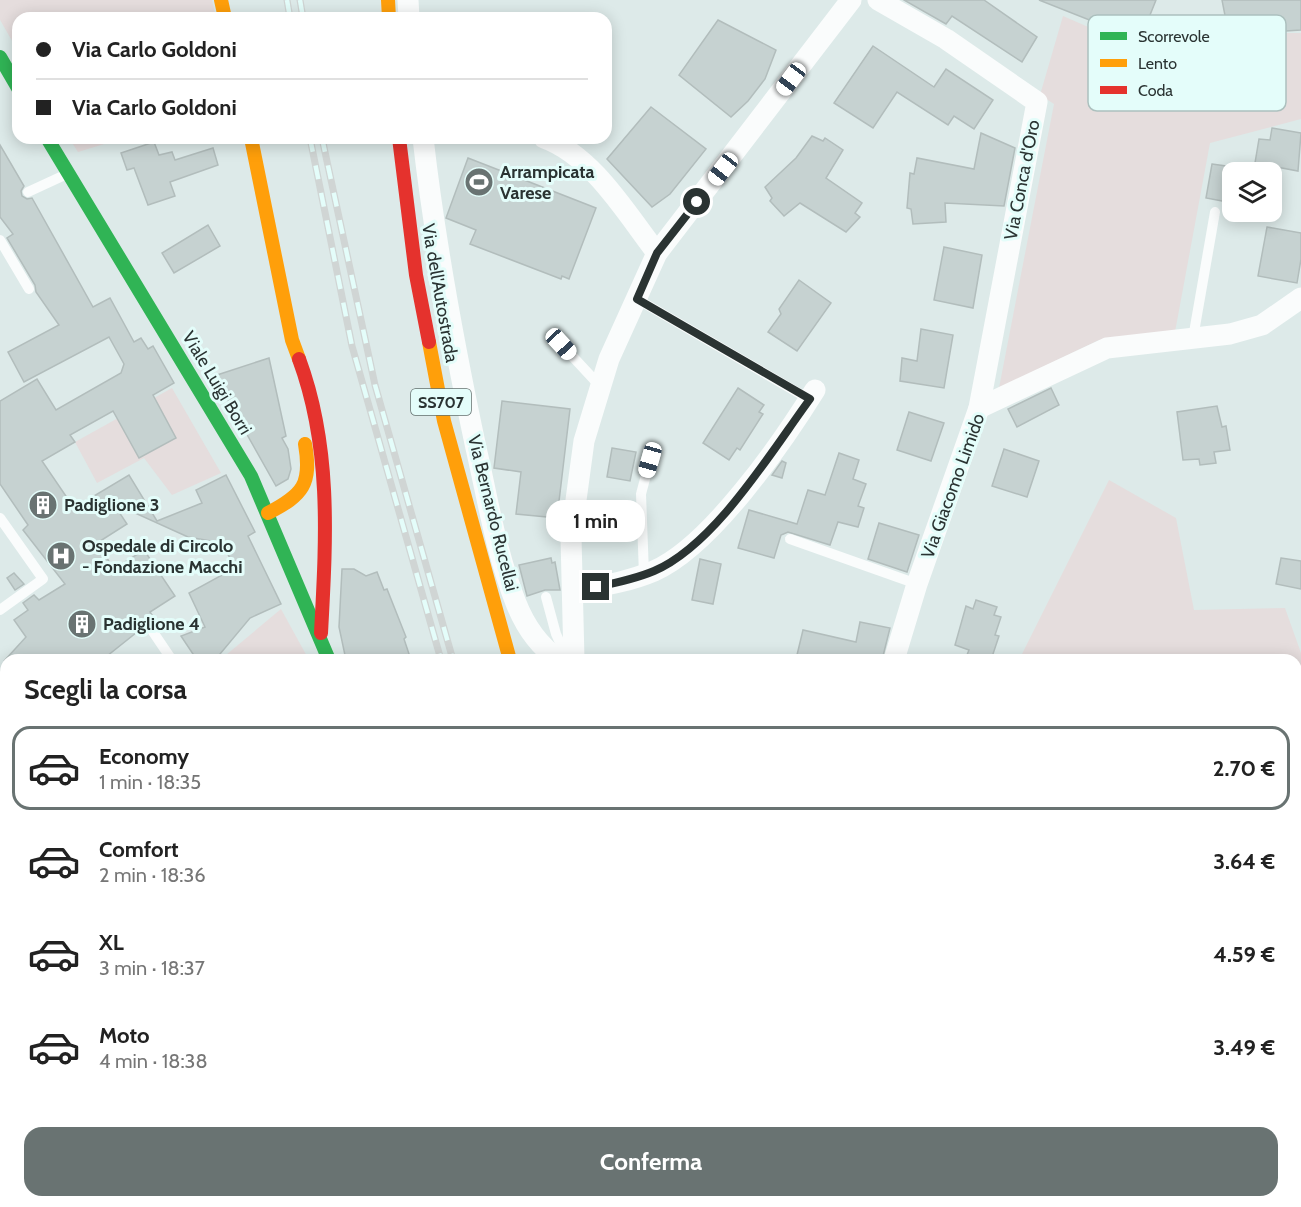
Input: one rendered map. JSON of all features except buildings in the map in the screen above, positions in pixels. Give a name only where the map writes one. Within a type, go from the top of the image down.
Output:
[{"type":"main road","points":[[0,57],[12,78]]},
{"type":"main road","name":"Viale Luigi Borri","points":[[50,144],[246,467],[278,535],[326,654]]},
{"type":"main road","points":[[251,144],[291,340],[293,384]]},
{"type":"main road","name":"Via dell'Autostrada","points":[[400,144],[416,275],[444,421],[508,654]]},
{"type":"main road","points":[[291,340],[302,364],[320,436],[327,485],[320,642]]},
{"type":"main road","points":[[268,513],[294,499],[306,483],[308,460],[301,428]]},
{"type":"main road","points":[[278,535],[302,536],[318,530],[327,518]]},
{"type":"street","points":[[574,654],[572,537],[584,441],[609,360],[657,253],[852,0]]},
{"type":"street","name":"Via Conca d'Oro","points":[[878,0],[946,39],[1036,102],[979,408]]},
{"type":"street","name":"Via Bernardo Rucellai","points":[[426,144],[433,228],[464,390],[503,564],[516,604],[534,636],[550,654]]},
{"type":"street","points":[[559,144],[593,173],[657,253]]},
{"type":"street","name":"Via Giacomo Limido","points":[[896,654],[917,584],[979,408],[1107,348],[1230,334],[1262,325],[1301,298]]},
{"type":"street","points":[[574,591],[619,583],[644,574],[678,556],[726,513],[812,395]]},
{"type":"lane","points":[[28,192],[68,174]]},
{"type":"lane","points":[[1193,338],[1215,212]]},
{"type":"lane","points":[[0,240],[29,289]]},
{"type":"lane","points":[[637,299],[812,395]]},
{"type":"lane","points":[[561,344],[601,387]]},
{"type":"lane","points":[[644,574],[640,494],[650,460]]},
{"type":"lane","points":[[0,518],[43,579],[0,609]]},
{"type":"lane","points":[[790,539],[917,584]]},
{"type":"lane","points":[[546,597],[556,634],[565,654]]},
{"type":"lane","points":[[149,626],[168,654]]},
{"type":"shaded area","points":[[0,0],[212,0],[215,12],[12,12],[12,41],[0,20]]},
{"type":"shaded area","points":[[1063,16],[1088,27],[1088,111],[1286,111],[1286,33],[1301,33],[1301,119],[1210,143],[1175,332],[1099,340],[999,388],[1054,104],[1040,95]]},
{"type":"shaded area","points":[[73,144],[104,144],[78,152]]},
{"type":"shaded area","points":[[172,388],[221,473],[172,495],[144,458],[97,483],[75,442]]},
{"type":"shaded area","points":[[1109,480],[1176,518],[1194,610],[1285,608],[1301,653],[1301,654],[1022,654]]},
{"type":"shaded area","points":[[281,609],[306,654],[227,654]]},
{"type":"railway","points":[[287,0],[289,12]]},
{"type":"railway","points":[[300,0],[302,12]]},
{"type":"railway","points":[[311,144],[352,346],[439,654]]},
{"type":"railway","points":[[323,144],[375,385],[451,654]]},
{"type":"traffic: fast","points":[[0,57],[12,78]]},
{"type":"traffic: fast","points":[[51,144],[251,476],[326,654]]},
{"type":"traffic: slow","points":[[221,0],[224,12]]},
{"type":"traffic: slow","points":[[388,0],[389,12]]},
{"type":"traffic: slow","points":[[252,144],[292,340],[299,359]]},
{"type":"traffic: slow","points":[[429,342],[444,421],[508,654]]},
{"type":"traffic: slow","points":[[268,513],[290,500],[302,487],[307,469],[305,444]]},
{"type":"traffic: jam","points":[[400,144],[416,275],[429,342]]},
{"type":"traffic: jam","points":[[299,359],[310,393],[322,460],[325,529],[321,633]]},
{"type":"place","name":"Arrampicata Varese","points":[[479,182]]},
{"type":"place","name":"Padiglione 3","points":[[43,505]]},
{"type":"place","name":"Ospedale di Circolo - Fondazione Macchi","points":[[61,556]]},
{"type":"place","name":"Padiglione 4","points":[[82,624]]},
{"type":"route","points":[[596,587],[619,583],[655,570],[678,556],[726,513],[810,399],[637,299],[657,253],[697,202]]}]
